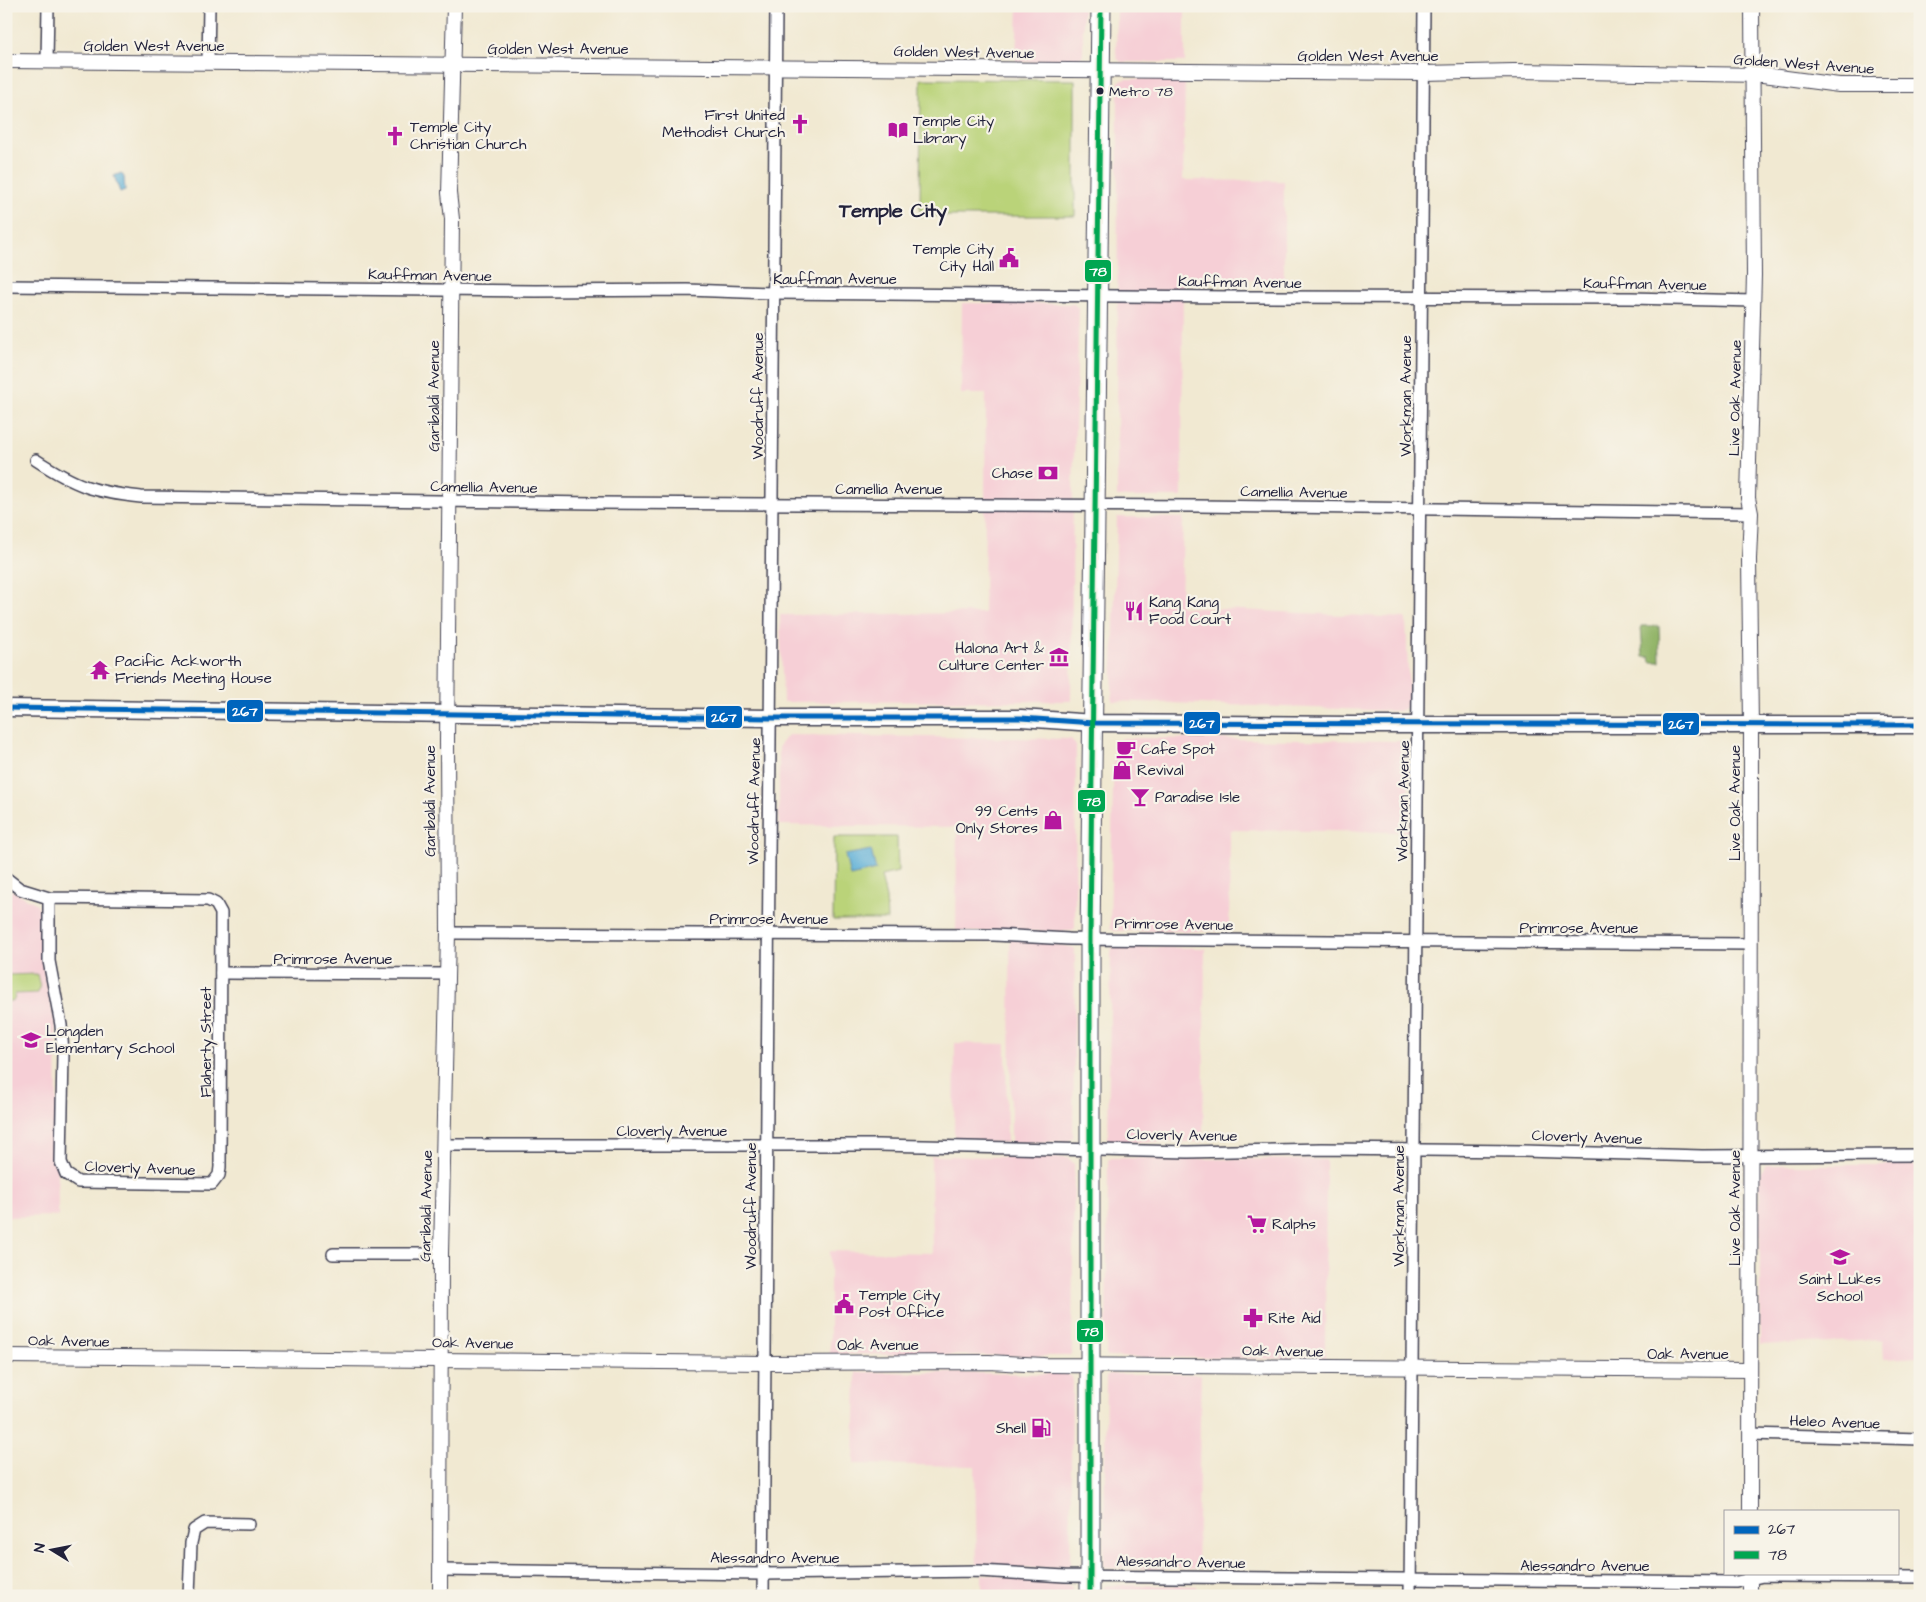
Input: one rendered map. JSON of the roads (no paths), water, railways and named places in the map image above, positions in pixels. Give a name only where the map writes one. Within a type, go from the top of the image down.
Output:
[{"type":"main road","points":[[1090,1596],[1090,938],[1101,6]]},
{"type":"main road","points":[[6,708],[770,718],[1021,718],[1094,723],[1920,725]]},
{"type":"street","points":[[47,61],[48,6]]},
{"type":"street","points":[[208,63],[209,6]]},
{"type":"street","name":"Garibaldi Avenue","points":[[440,1596],[445,974],[448,933],[447,713],[452,219],[449,193],[454,6]]},
{"type":"street","name":"Woodruff Avenue","points":[[763,1596],[776,6]]},
{"type":"street","name":"Workman Avenue","points":[[1410,1596],[1424,6]]},
{"type":"street","name":"Live Oak Avenue","points":[[1750,1510],[1751,726],[1749,567],[1751,513],[1748,498],[1753,301],[1752,6]]},
{"type":"street","name":"Golden West Avenue","points":[[6,60],[1423,73],[1514,71],[1751,75],[1780,76],[1839,85],[1920,85]]},
{"type":"street","name":"Kauffman Avenue","points":[[6,286],[687,290],[773,293],[1422,299],[1631,298],[1753,301]]},
{"type":"street","name":"Camellia Avenue","points":[[36,460],[80,486],[109,494],[141,497],[1751,513]]},
{"type":"street","points":[[6,878],[20,889],[49,898]]},
{"type":"street","name":"Flaherty Street","points":[[49,898],[208,900],[216,904],[221,913],[221,973],[220,1167],[215,1181]]},
{"type":"street","name":"Cloverly Avenue","points":[[49,898],[48,961],[62,1025],[61,1162],[66,1174],[78,1182],[206,1185],[215,1181]]},
{"type":"street","name":"Primrose Avenue","points":[[448,933],[768,936],[1009,935],[1090,938],[1417,942],[1751,944]]},
{"type":"street","name":"Primrose Avenue","points":[[221,973],[445,974]]},
{"type":"street","name":"Cloverly Avenue","points":[[444,1145],[878,1145],[1188,1152],[1322,1149],[1414,1151],[1516,1150],[1751,1155],[1920,1155]]},
{"type":"street","points":[[333,1254],[442,1254]]},
{"type":"street","name":"Oak Avenue","points":[[6,1356],[989,1362],[1089,1365],[1750,1370]]},
{"type":"street","name":"Heleo Avenue","points":[[1750,1434],[1920,1439]]},
{"type":"street","points":[[189,1596],[191,1543],[194,1530],[205,1523],[249,1524]]},
{"type":"street","name":"Alessandro Avenue","points":[[440,1570],[763,1574],[896,1571],[1090,1576],[1727,1582],[1763,1576],[1920,1577]]},
{"type":"street","points":[[1750,1577],[1750,1596]]},
{"type":"water","points":[[121,173],[124,177],[125,190],[120,192],[114,176]]},
{"type":"water","points":[[871,850],[876,870],[850,876],[845,855]]},
{"type":"place","name":"Metro 78","points":[[1100,91]]},
{"type":"place","name":"First United Methodist Church","points":[[800,124]]},
{"type":"place","name":"Temple City Library","points":[[898,130]]},
{"type":"place","name":"Temple City Christian Church","points":[[395,136]]},
{"type":"place","name":"Temple City City Hall","points":[[1009,258]]},
{"type":"place","name":"Chase","points":[[1048,473]]},
{"type":"place","name":"Kang Kang Food Court","points":[[1134,611]]},
{"type":"place","name":"Halona Art & Culture Center","points":[[1059,657]]},
{"type":"place","name":"Pacific Ackworth Friends Meeting House","points":[[100,670]]},
{"type":"place","name":"Cafe Spot","points":[[1126,749]]},
{"type":"place","name":"Revival","points":[[1122,770]]},
{"type":"place","name":"Paradise Isle","points":[[1140,797]]},
{"type":"place","name":"99 Cents Only Stores","points":[[1053,820]]},
{"type":"place","name":"Longden Elementary School","points":[[31,1040]]},
{"type":"place","name":"Ralphs","points":[[1257,1224]]},
{"type":"place","name":"Saint Lukes School","points":[[1840,1257]]},
{"type":"place","name":"Temple City Post Office","points":[[844,1304]]},
{"type":"place","name":"Rite Aid","points":[[1253,1318]]},
{"type":"place","name":"Shell","points":[[1041,1428]]},
{"type":"district","name":"Temple City","points":[[893,210]]}]
